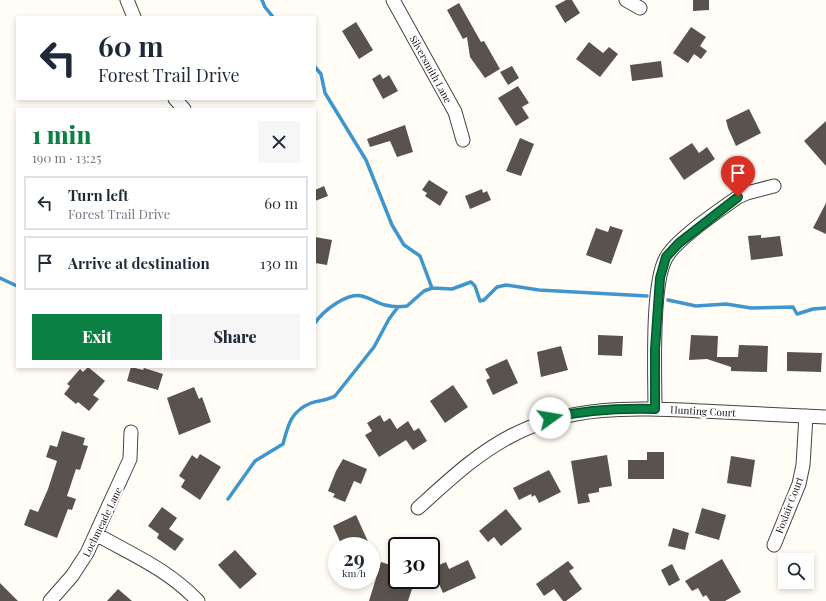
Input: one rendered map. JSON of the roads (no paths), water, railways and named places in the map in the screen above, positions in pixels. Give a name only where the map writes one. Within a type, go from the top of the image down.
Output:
[{"type":"street","points":[[127,0],[134,16]]},
{"type":"street","name":"Silversmith Lane","points":[[393,0],[455,112],[462,140]]},
{"type":"street","points":[[626,0],[640,8]]},
{"type":"street","points":[[176,100],[183,108]]},
{"type":"street","points":[[655,409],[658,298],[660,278],[666,257],[679,243],[738,197],[774,186]]},
{"type":"street","name":"Hunting Court","points":[[418,508],[483,452],[510,436],[550,418],[577,412],[607,409],[655,409],[826,417]]},
{"type":"street","name":"Foxlair Court","points":[[774,545],[799,484],[803,465],[806,416]]},
{"type":"street","name":"Lochmeade Lane","points":[[50,601],[72,576],[87,553],[130,460],[131,432]]},
{"type":"street","points":[[96,534],[149,562],[183,587],[198,601]]},
{"type":"waterway","points":[[262,0],[265,7],[272,16]]},
{"type":"waterway","points":[[316,68],[321,74],[325,93],[366,160],[392,225],[404,245],[420,256],[432,288]]},
{"type":"waterway","points":[[0,278],[16,286]]},
{"type":"waterway","points":[[316,322],[329,308],[349,297],[362,296],[385,305],[407,306],[424,291],[432,288],[452,289],[471,282],[475,286],[480,301],[484,300],[497,287],[506,285],[539,290],[647,296]]},
{"type":"waterway","points":[[668,300],[696,306],[726,304],[751,308],[793,307],[797,314],[813,309],[826,308]]},
{"type":"waterway","points":[[228,499],[255,461],[283,444],[291,419],[299,410],[311,403],[335,396],[374,347],[389,319],[398,307]]}]
